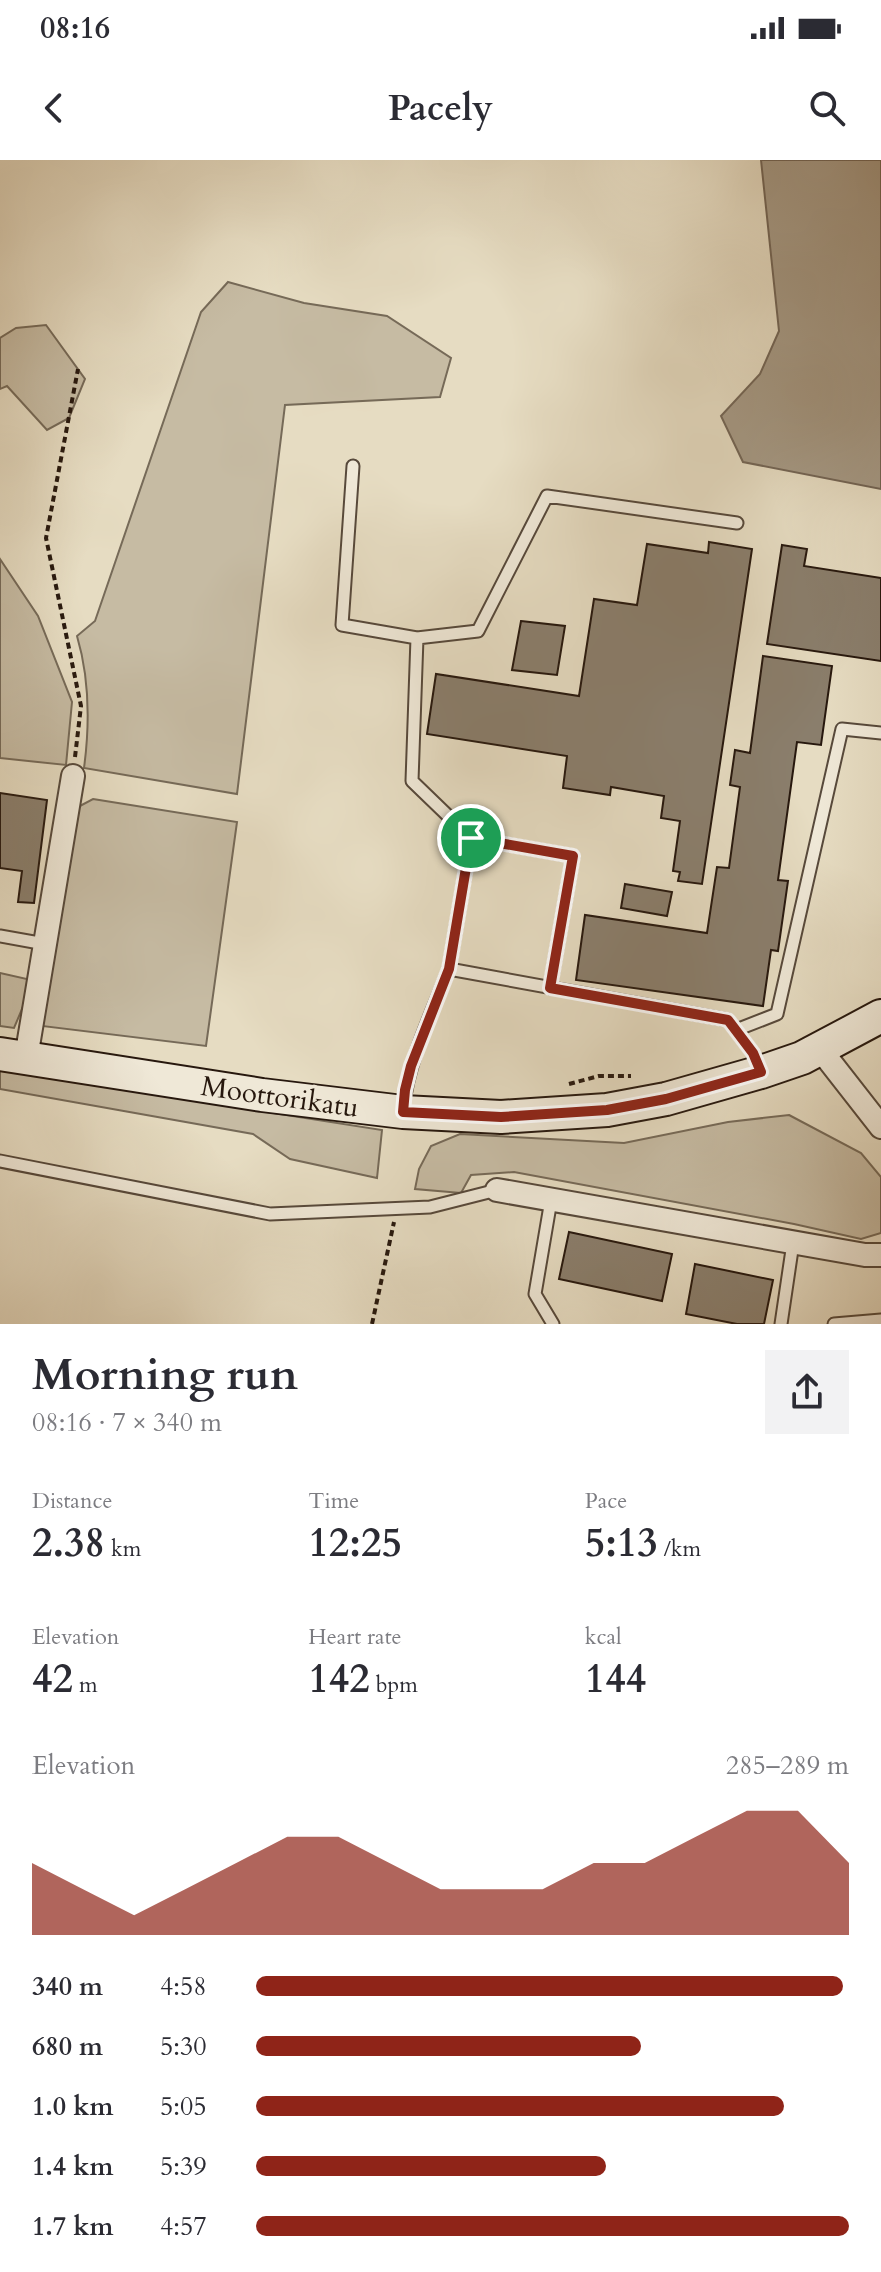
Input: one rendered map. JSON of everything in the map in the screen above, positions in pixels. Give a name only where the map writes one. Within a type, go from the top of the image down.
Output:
[{"type":"main road","name":"Moottorikatu","points":[[13,1056],[262,1095],[403,1112],[501,1117],[607,1110],[666,1099],[802,1058],[881,1016]]},
{"type":"street","points":[[13,1056],[45,944],[73,776]]},
{"type":"street","points":[[820,1049],[881,1127]]},
{"type":"street","points":[[497,1190],[793,1243],[881,1255]]},
{"type":"lane","points":[[353,466],[342,625],[417,638],[478,631],[547,496],[737,523]]},
{"type":"lane","points":[[417,638],[412,781],[471,838],[573,856],[550,988]]},
{"type":"lane","points":[[736,1030],[777,1014],[842,729],[881,733]]},
{"type":"lane","points":[[403,1112],[411,1066],[449,969],[471,838]]},
{"type":"lane","points":[[0,936],[45,944]]},
{"type":"lane","points":[[449,969],[728,1020],[753,1053],[761,1072]]},
{"type":"lane","points":[[0,1161],[270,1214],[430,1207],[497,1190]]},
{"type":"lane","points":[[551,1200],[535,1294],[553,1324]]},
{"type":"lane","points":[[781,1324],[793,1243]]},
{"type":"lane","points":[[834,1324],[881,1320]]},
{"type":"path","points":[[73,776],[81,706],[46,538],[78,369]]},
{"type":"path","points":[[568,1084],[599,1076],[630,1076]]},
{"type":"path","points":[[372,1324],[397,1208]]},
{"type":"shaded area","points":[[761,160],[881,160],[881,489],[743,462],[721,416],[760,374],[779,331]]},
{"type":"shaded area","points":[[228,282],[304,303],[387,316],[451,358],[440,397],[285,405],[237,794],[84,768],[88,702],[77,636],[95,621],[201,312]]},
{"type":"shaded area","points":[[46,325],[85,379],[69,418],[47,430],[7,386],[0,389],[0,338],[16,328]]},
{"type":"shaded area","points":[[0,559],[38,616],[72,702],[66,765],[0,758]]},
{"type":"shaded area","points":[[93,799],[237,822],[206,1046],[42,1026],[78,807]]},
{"type":"shaded area","points":[[0,973],[27,979],[30,990],[14,1028],[0,1026]]},
{"type":"shaded area","points":[[0,1070],[382,1130],[377,1178],[290,1159],[253,1134],[0,1089]]},
{"type":"shaded area","points":[[789,1115],[861,1153],[881,1177],[881,1233],[861,1239],[514,1172],[471,1175],[461,1193],[415,1189],[419,1169],[431,1146],[460,1134],[624,1143],[728,1122]]},
{"type":"building","points":[[709,542],[752,549],[702,884],[678,881],[680,872],[673,871],[680,821],[661,818],[664,796],[611,787],[610,795],[563,788],[567,756],[427,734],[436,674],[579,696],[594,599],[637,605],[647,544],[708,553]]},
{"type":"building","points":[[782,545],[807,549],[804,566],[881,578],[881,661],[767,644]]},
{"type":"building","points":[[521,621],[565,626],[557,675],[512,670]]},
{"type":"building","points":[[763,656],[832,666],[821,745],[797,742],[778,880],[788,881],[778,951],[771,950],[763,1006],[576,980],[585,915],[707,933],[717,867],[729,868],[740,787],[730,785],[735,750],[750,753]]},
{"type":"building","points":[[0,793],[47,800],[34,903],[18,902],[22,871],[0,868]]},
{"type":"building","points":[[625,884],[672,892],[667,916],[621,908]]},
{"type":"building","points":[[569,1232],[672,1254],[662,1301],[559,1279]]},
{"type":"building","points":[[695,1264],[773,1280],[764,1324],[737,1324],[686,1314]]},
{"type":"route","points":[[471,838],[573,856],[550,988],[728,1020],[753,1053],[761,1072],[666,1099],[607,1110],[501,1117],[403,1112],[411,1066],[449,969],[471,838]]}]
